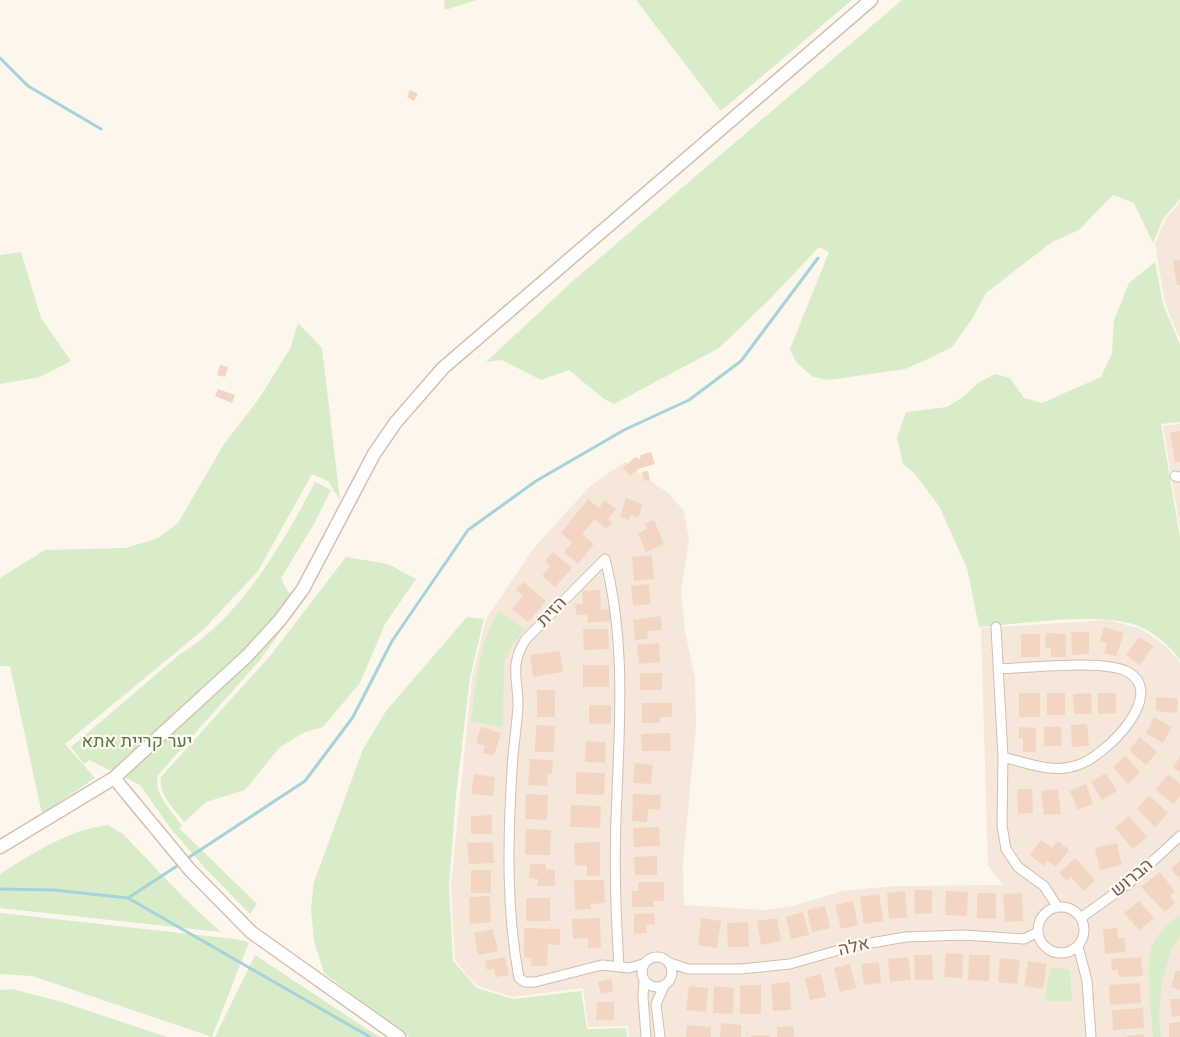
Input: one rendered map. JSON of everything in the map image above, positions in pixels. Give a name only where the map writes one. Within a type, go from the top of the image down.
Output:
[{"type":"main road","points":[[0,847],[114,778],[247,656],[280,620],[303,589],[374,454],[396,422],[443,368],[871,0]]},
{"type":"main road","points":[[114,778],[190,870],[251,932],[399,1037]]},
{"type":"street","name":"הזית","points":[[619,966],[615,862],[620,742],[620,643],[605,559],[526,639],[518,651],[514,666],[518,704],[512,768],[508,880],[514,950],[519,978],[525,982],[535,982],[602,965],[629,968],[644,964]]},
{"type":"street","points":[[996,627],[1003,757],[1002,826],[1006,849],[1018,867],[1044,886],[1057,906]]},
{"type":"street","points":[[999,669],[1113,667],[1135,677],[1141,686],[1142,695],[1138,706],[1121,732],[1099,755],[1089,761],[1065,768],[1047,768],[1003,757]]},
{"type":"street","name":"הברוש","points":[[1082,917],[1128,884],[1180,836]]},
{"type":"street","points":[[1057,906],[1073,909],[1082,917],[1085,933],[1078,946],[1072,951],[1055,953],[1048,949],[1040,940],[1038,932],[1042,916],[1048,910],[1057,906]]},
{"type":"street","name":"אלה","points":[[670,963],[688,969],[766,968],[790,964],[852,946],[897,938],[963,935],[1024,939],[1038,932]]},
{"type":"street","points":[[1078,946],[1087,981],[1091,1037]]},
{"type":"street","points":[[646,1037],[643,997],[644,981],[641,973],[647,960],[656,956],[670,963],[671,978],[664,986],[656,1004],[660,1037]]},
{"type":"street","points":[[644,981],[651,986],[664,986]]},
{"type":"shaded area","points":[[1180,202],[1180,339],[1165,303],[1155,244],[1165,220]]},
{"type":"shaded area","points":[[1180,424],[1180,528],[1163,426]]},
{"type":"shaded area","points":[[625,462],[669,494],[684,511],[689,540],[681,591],[685,631],[695,678],[696,727],[683,863],[684,905],[764,910],[793,906],[843,891],[895,886],[1003,885],[988,866],[981,628],[1109,620],[1141,629],[1166,646],[1180,663],[1180,1037],[629,1037],[628,1026],[588,1027],[583,988],[513,997],[478,986],[467,975],[455,960],[451,884],[472,678],[486,619],[534,548],[590,486]]},
{"type":"green space","points":[[444,0],[477,0],[445,10]]},
{"type":"green space","points":[[636,0],[852,0],[721,111]]},
{"type":"green space","points":[[902,0],[1180,0],[1180,199],[1163,219],[1153,243],[1134,203],[1113,195],[1079,230],[1052,242],[986,293],[972,319],[952,347],[905,369],[829,380],[813,377],[796,362],[790,349],[829,252],[819,247],[769,300],[719,348],[614,404],[604,399],[569,370],[541,380],[502,360],[486,362],[575,279]]},
{"type":"green space","points":[[21,252],[41,318],[71,361],[40,377],[0,384],[0,255]]},
{"type":"green space","points":[[1155,262],[1163,304],[1180,345],[1180,422],[1161,424],[1180,538],[1180,660],[1154,634],[1128,623],[1087,619],[979,627],[967,568],[939,506],[915,474],[903,464],[897,437],[906,412],[947,407],[963,397],[978,383],[995,374],[1010,378],[1024,398],[1042,403],[1101,377],[1112,353],[1114,320],[1129,283]]},
{"type":"green space","points":[[298,323],[322,348],[340,500],[328,481],[312,474],[258,571],[204,629],[65,744],[95,778],[42,814],[10,666],[0,666],[0,578],[45,550],[126,548],[158,538],[178,523],[224,444],[258,400],[290,349]]},
{"type":"green space","name":"יער קריית אתא","points":[[315,482],[331,490],[314,524],[281,578],[288,592],[298,595],[299,606],[260,660],[158,775],[158,789],[182,826],[179,828],[257,904],[250,914],[205,868],[171,829],[140,785],[89,760],[84,764],[71,747],[179,655],[201,640],[221,622],[258,578],[289,530]]},
{"type":"green space","points":[[346,557],[388,564],[416,579],[385,624],[360,683],[323,727],[305,732],[280,747],[245,790],[206,802],[184,822],[164,795],[161,777],[270,656]]},
{"type":"green space","points":[[499,611],[525,630],[512,644],[504,664],[503,727],[471,721],[482,650],[486,636]]},
{"type":"green space","points":[[467,617],[484,619],[470,677],[456,796],[449,884],[453,961],[477,988],[513,999],[581,991],[587,1029],[626,1028],[627,1037],[409,1037],[324,973],[314,941],[311,909],[314,882],[363,749],[386,711]]},
{"type":"green space","points":[[108,825],[123,834],[186,900],[221,932],[0,908],[0,874],[65,837]]},
{"type":"green space","points":[[0,913],[249,942],[212,1037],[32,976],[0,974]]},
{"type":"green space","points":[[1180,914],[1180,936],[1171,951],[1162,981],[1159,1018],[1161,1037],[1153,1037],[1149,978],[1150,955],[1154,941]]},
{"type":"green space","points":[[255,955],[379,1037],[215,1037]]},
{"type":"green space","points":[[1051,967],[1070,970],[1072,1001],[1044,1001]]},
{"type":"green space","points":[[12,989],[62,1002],[167,1037],[0,1037],[0,990]]},
{"type":"building","points":[[410,90],[418,94],[414,101],[407,97]]},
{"type":"building","points":[[1180,260],[1180,285],[1177,285],[1173,261]]},
{"type":"building","points":[[220,365],[228,367],[225,377],[217,375]]},
{"type":"building","points":[[218,389],[235,395],[232,403],[215,396]]},
{"type":"building","points":[[1180,431],[1180,462],[1175,463],[1170,433]]},
{"type":"building","points":[[651,452],[655,464],[638,469],[630,476],[623,468],[635,457],[640,459],[641,455]]},
{"type":"building","points":[[648,471],[650,480],[644,481],[642,472]]},
{"type":"building","points":[[626,498],[643,504],[638,518],[631,515],[629,520],[620,517]]},
{"type":"building","points":[[588,499],[599,508],[605,500],[616,509],[608,519],[612,522],[606,529],[595,519],[582,534],[594,544],[578,564],[564,552],[572,543],[561,533]]},
{"type":"building","points":[[654,520],[664,544],[646,552],[638,533],[647,529],[645,524]]},
{"type":"building","points":[[553,552],[572,568],[555,587],[542,576],[550,566],[545,561]]},
{"type":"building","points":[[652,555],[654,579],[634,581],[632,557]]},
{"type":"building","points":[[523,582],[546,601],[528,622],[512,609],[523,596],[516,590]]},
{"type":"building","points":[[649,584],[651,604],[633,606],[631,586]]},
{"type":"building","points":[[600,590],[601,610],[610,609],[610,621],[588,623],[587,615],[576,615],[575,604],[583,604],[582,591]]},
{"type":"building","points":[[661,616],[662,630],[647,631],[648,639],[635,640],[633,620]]},
{"type":"building","points":[[1104,627],[1124,633],[1116,656],[1104,653],[1107,643],[1100,641]]},
{"type":"building","points":[[583,629],[608,629],[609,649],[584,650]]},
{"type":"building","points":[[1071,632],[1089,632],[1089,654],[1072,655]]},
{"type":"building","points":[[1046,633],[1066,634],[1066,657],[1051,657],[1051,648],[1045,648]]},
{"type":"building","points":[[1021,634],[1040,634],[1040,657],[1021,657]]},
{"type":"building","points":[[1139,637],[1153,646],[1140,665],[1126,655]]},
{"type":"building","points":[[659,643],[660,662],[639,664],[637,645]]},
{"type":"building","points":[[560,651],[563,672],[533,677],[530,655]]},
{"type":"building","points":[[583,665],[609,665],[609,687],[583,687]]},
{"type":"building","points":[[640,673],[662,673],[662,690],[640,690]]},
{"type":"building","points":[[537,690],[555,690],[555,717],[537,717]]},
{"type":"building","points":[[1019,693],[1040,693],[1040,717],[1019,717]]},
{"type":"building","points":[[1047,693],[1065,693],[1065,715],[1047,715]]},
{"type":"building","points":[[1091,693],[1092,714],[1074,714],[1073,694]]},
{"type":"building","points":[[1098,693],[1116,693],[1116,713],[1098,714]]},
{"type":"building","points":[[1156,697],[1178,698],[1177,713],[1156,711]]},
{"type":"building","points":[[642,703],[672,703],[672,717],[660,717],[660,723],[642,723]]},
{"type":"building","points":[[589,705],[611,705],[611,724],[589,724]]},
{"type":"building","points":[[1154,717],[1172,727],[1163,743],[1146,733]]},
{"type":"building","points":[[1087,724],[1089,746],[1072,747],[1071,725]]},
{"type":"building","points":[[536,725],[555,726],[554,752],[535,752]]},
{"type":"building","points":[[481,727],[501,733],[494,756],[483,753],[485,746],[476,743]]},
{"type":"building","points":[[1019,727],[1036,728],[1036,752],[1023,752],[1023,738],[1019,738]]},
{"type":"building","points":[[1044,727],[1061,727],[1062,746],[1044,746]]},
{"type":"building","points":[[670,733],[671,751],[642,751],[641,734]]},
{"type":"building","points":[[1140,737],[1157,752],[1146,765],[1129,750]]},
{"type":"building","points":[[586,741],[606,742],[605,763],[585,762]]},
{"type":"building","points":[[1125,756],[1140,772],[1128,784],[1113,767]]},
{"type":"building","points":[[1180,757],[1180,772],[1173,767]]},
{"type":"building","points":[[530,759],[553,760],[552,774],[548,773],[547,786],[528,785]]},
{"type":"building","points":[[635,763],[653,765],[651,784],[633,783]]},
{"type":"building","points":[[576,772],[605,773],[604,795],[576,794]]},
{"type":"building","points":[[1106,773],[1117,791],[1102,800],[1091,782]]},
{"type":"building","points":[[474,774],[495,777],[493,796],[471,794]]},
{"type":"building","points":[[1168,774],[1180,784],[1180,796],[1173,804],[1156,790]]},
{"type":"building","points":[[1086,784],[1093,804],[1078,810],[1070,791]]},
{"type":"building","points":[[1017,789],[1032,789],[1033,813],[1018,814]]},
{"type":"building","points":[[1058,789],[1061,814],[1044,815],[1041,791]]},
{"type":"building","points":[[526,794],[548,795],[547,820],[525,819]]},
{"type":"building","points":[[633,794],[661,795],[660,810],[648,809],[647,822],[632,821]]},
{"type":"building","points":[[1149,795],[1168,813],[1155,827],[1137,809]]},
{"type":"building","points":[[571,805],[601,806],[600,828],[570,827]]},
{"type":"building","points":[[492,815],[492,834],[471,834],[471,816]]},
{"type":"building","points":[[1129,816],[1147,837],[1133,849],[1115,828]]},
{"type":"building","points":[[659,827],[660,846],[634,847],[633,828]]},
{"type":"building","points":[[526,829],[551,830],[550,855],[525,855]]},
{"type":"building","points":[[1041,840],[1052,848],[1058,841],[1069,850],[1056,867],[1047,861],[1044,866],[1030,855]]},
{"type":"building","points":[[493,842],[494,863],[469,864],[467,843]]},
{"type":"building","points":[[600,842],[600,876],[587,876],[587,865],[575,866],[574,843]]},
{"type":"building","points":[[1117,843],[1122,865],[1100,870],[1095,848]]},
{"type":"building","points":[[657,856],[657,875],[635,875],[634,857]]},
{"type":"building","points":[[1075,858],[1095,880],[1084,891],[1071,877],[1067,881],[1059,873]]},
{"type":"building","points":[[1180,860],[1180,879],[1171,869]]},
{"type":"building","points":[[530,864],[546,864],[546,869],[555,870],[555,886],[537,886],[538,879],[529,878]]},
{"type":"building","points":[[471,870],[491,870],[491,893],[471,893]]},
{"type":"building","points":[[1160,872],[1175,892],[1170,896],[1175,903],[1165,912],[1141,887]]},
{"type":"building","points":[[574,880],[604,880],[605,903],[591,904],[591,909],[575,910]]},
{"type":"building","points":[[638,882],[664,882],[664,901],[653,901],[654,907],[632,907],[632,891],[638,891]]},
{"type":"building","points":[[914,890],[932,890],[932,913],[915,914]]},
{"type":"building","points":[[905,891],[907,917],[889,919],[887,893]]},
{"type":"building","points":[[946,891],[968,892],[967,916],[945,915]]},
{"type":"building","points":[[977,893],[996,893],[996,919],[977,918]]},
{"type":"building","points":[[1022,893],[1023,921],[1005,922],[1003,894]]},
{"type":"building","points":[[879,894],[883,921],[864,924],[860,897]]},
{"type":"building","points":[[490,896],[491,922],[470,924],[469,897]]},
{"type":"building","points":[[526,898],[550,898],[550,921],[526,921]]},
{"type":"building","points":[[853,901],[858,925],[841,929],[835,905]]},
{"type":"building","points":[[1139,901],[1154,918],[1139,930],[1124,913]]},
{"type":"building","points":[[825,906],[830,928],[812,932],[807,910]]},
{"type":"building","points":[[803,912],[809,935],[791,939],[786,917]]},
{"type":"building","points":[[654,913],[655,924],[646,925],[647,933],[634,934],[634,914]]},
{"type":"building","points":[[600,918],[601,948],[588,948],[588,938],[573,939],[572,919]]},
{"type":"building","points":[[701,918],[721,921],[717,948],[698,945]]},
{"type":"building","points":[[777,918],[781,941],[761,945],[757,921]]},
{"type":"building","points":[[748,922],[749,947],[728,947],[727,923]]},
{"type":"building","points":[[524,928],[560,929],[560,945],[548,944],[547,966],[531,966],[531,958],[524,958]]},
{"type":"building","points":[[1117,928],[1118,938],[1125,938],[1126,952],[1105,954],[1103,929]]},
{"type":"building","points":[[493,929],[498,951],[478,955],[474,933]]},
{"type":"building","points":[[946,953],[963,954],[962,978],[944,977]]},
{"type":"building","points":[[914,955],[932,955],[933,980],[915,980]]},
{"type":"building","points":[[969,955],[990,955],[989,981],[968,980]]},
{"type":"building","points":[[505,957],[509,975],[496,977],[494,969],[487,970],[485,961]]},
{"type":"building","points":[[908,957],[911,980],[890,982],[888,959]]},
{"type":"building","points":[[1141,957],[1143,976],[1119,977],[1118,970],[1112,970],[1111,959]]},
{"type":"building","points":[[1000,958],[1020,960],[1017,984],[998,982]]},
{"type":"building","points":[[1028,961],[1047,964],[1043,989],[1024,986]]},
{"type":"building","points":[[879,962],[881,983],[864,985],[861,964]]},
{"type":"building","points":[[850,964],[856,988],[840,992],[834,968]]},
{"type":"building","points":[[1176,970],[1180,971],[1180,990],[1171,987]]},
{"type":"building","points":[[821,974],[826,997],[810,1000],[805,978]]},
{"type":"building","points":[[611,979],[613,991],[601,994],[598,982]]},
{"type":"building","points":[[790,982],[791,1010],[773,1011],[771,984]]},
{"type":"building","points":[[1140,983],[1141,1003],[1110,1005],[1109,985]]},
{"type":"building","points":[[740,985],[761,985],[761,1014],[740,1014]]},
{"type":"building","points":[[689,986],[708,988],[706,1012],[686,1010]]},
{"type":"building","points":[[714,986],[734,988],[733,1014],[713,1013]]},
{"type":"building","points":[[1170,999],[1180,999],[1180,1016],[1172,1017]]},
{"type":"building","points":[[597,1002],[614,1002],[614,1020],[596,1020]]},
{"type":"building","points":[[1143,1008],[1144,1028],[1113,1030],[1112,1010]]},
{"type":"building","points":[[1180,1022],[1180,1037],[1169,1037],[1169,1023]]},
{"type":"building","points":[[721,1023],[741,1025],[741,1037],[720,1037]]},
{"type":"building","points":[[687,1025],[711,1027],[711,1037],[686,1037]]},
{"type":"building","points":[[793,1026],[794,1037],[777,1037],[777,1027]]},
{"type":"building","points":[[1144,1034],[1144,1037],[1125,1037],[1125,1036]]},
{"type":"building","points":[[751,1035],[770,1035],[770,1037],[751,1037]]},
{"type":"waterway","points":[[0,58],[28,86],[101,129]]},
{"type":"waterway","points":[[185,860],[305,781],[353,717],[392,641],[468,530],[536,481],[624,430],[689,400],[741,361],[818,258]]},
{"type":"waterway","points":[[128,898],[180,864]]},
{"type":"waterway","points":[[0,889],[54,890],[128,898],[370,1037]]}]
